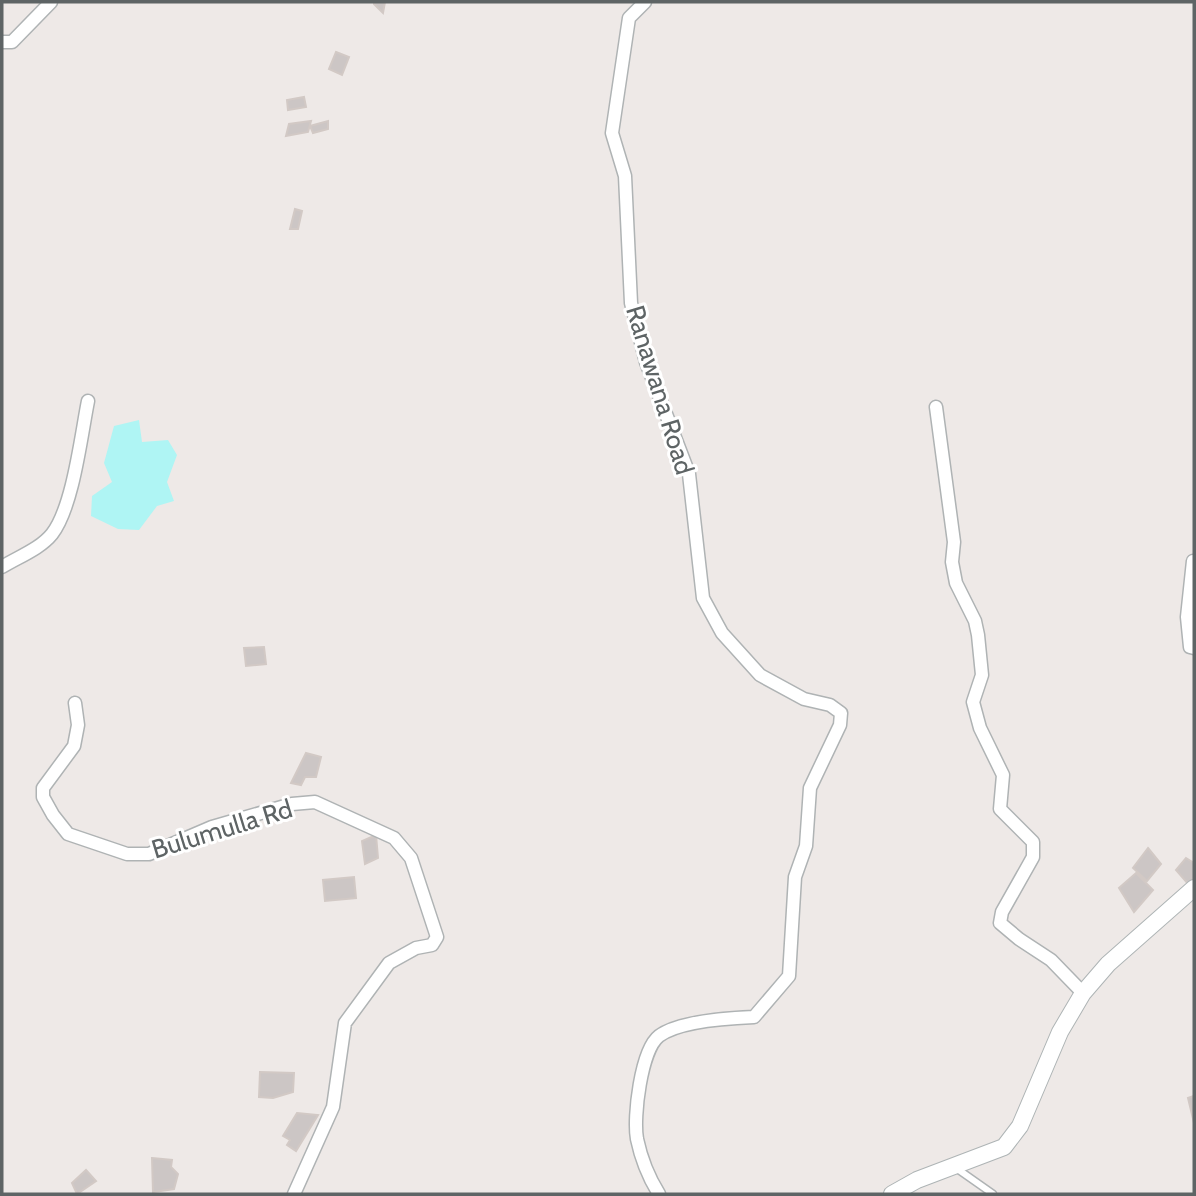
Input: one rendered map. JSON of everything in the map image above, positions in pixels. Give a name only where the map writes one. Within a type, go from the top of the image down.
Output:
[{"type":"main road","points":[[892,1194],[917,1180],[1004,1147],[1020,1126],[1060,1032],[1083,993],[1108,964],[1192,894]]},
{"type":"street","points":[[2,42],[12,42],[51,2]]},
{"type":"street","name":"Ranawana Road","points":[[645,2],[629,18],[612,134],[625,176],[631,303],[646,362],[689,474],[703,598],[722,633],[760,675],[804,699],[830,705],[841,713],[840,725],[810,788],[806,846],[795,877],[789,976],[754,1017],[707,1019],[659,1036],[643,1061],[636,1137],[650,1181],[659,1194]]},
{"type":"street","points":[[2,567],[40,545],[52,533],[65,510],[88,401]]},
{"type":"street","points":[[936,407],[954,542],[952,562],[956,583],[975,621],[978,635],[982,674],[973,702],[979,728],[1003,775],[1000,809],[1033,842],[1033,857],[1002,912],[1000,923],[1018,939],[1051,960],[1083,993]]},
{"type":"street","points":[[1193,561],[1187,617],[1190,647],[1194,648]]},
{"type":"street","name":"Bulumulla Rd","points":[[75,703],[78,725],[74,746],[43,788],[43,797],[68,834],[127,854],[149,854],[212,827],[292,804],[315,802],[394,838],[411,858],[437,937],[432,945],[416,948],[389,963],[345,1023],[333,1107],[294,1194]]},
{"type":"lane","points":[[955,1167],[993,1194]]},
{"type":"water","points":[[139,420],[142,442],[168,440],[177,455],[167,482],[174,501],[157,506],[139,530],[118,529],[91,516],[92,496],[112,482],[104,463],[114,426]]},
{"type":"building","points":[[385,2],[383,13],[374,4]]},
{"type":"building","points":[[336,52],[349,57],[342,75],[329,69]]},
{"type":"building","points":[[304,97],[306,107],[288,110],[287,100]]},
{"type":"building","points":[[311,121],[308,132],[286,136],[289,124]]},
{"type":"building","points":[[328,121],[328,129],[313,133],[310,126]]},
{"type":"building","points":[[295,209],[302,211],[298,229],[290,229]]},
{"type":"building","points":[[264,647],[266,664],[246,666],[244,648]]},
{"type":"building","points":[[306,753],[321,757],[316,777],[305,777],[301,785],[291,783]]},
{"type":"building","points":[[376,835],[378,858],[365,864],[362,841]]},
{"type":"building","points":[[1148,848],[1161,864],[1147,881],[1133,868]]},
{"type":"building","points":[[1186,858],[1194,863],[1194,879],[1189,885],[1176,870]]},
{"type":"building","points":[[1136,873],[1153,890],[1134,912],[1119,888]]},
{"type":"building","points":[[354,877],[356,898],[325,901],[323,880]]},
{"type":"building","points":[[260,1072],[294,1073],[293,1092],[273,1098],[259,1097]]},
{"type":"building","points":[[1194,1096],[1194,1123],[1188,1098]]},
{"type":"building","points":[[297,1113],[318,1115],[296,1151],[287,1145],[290,1140],[283,1136]]},
{"type":"building","points":[[152,1158],[172,1160],[171,1167],[178,1174],[174,1189],[153,1192]]},
{"type":"building","points":[[86,1170],[96,1181],[77,1194],[72,1183]]}]
